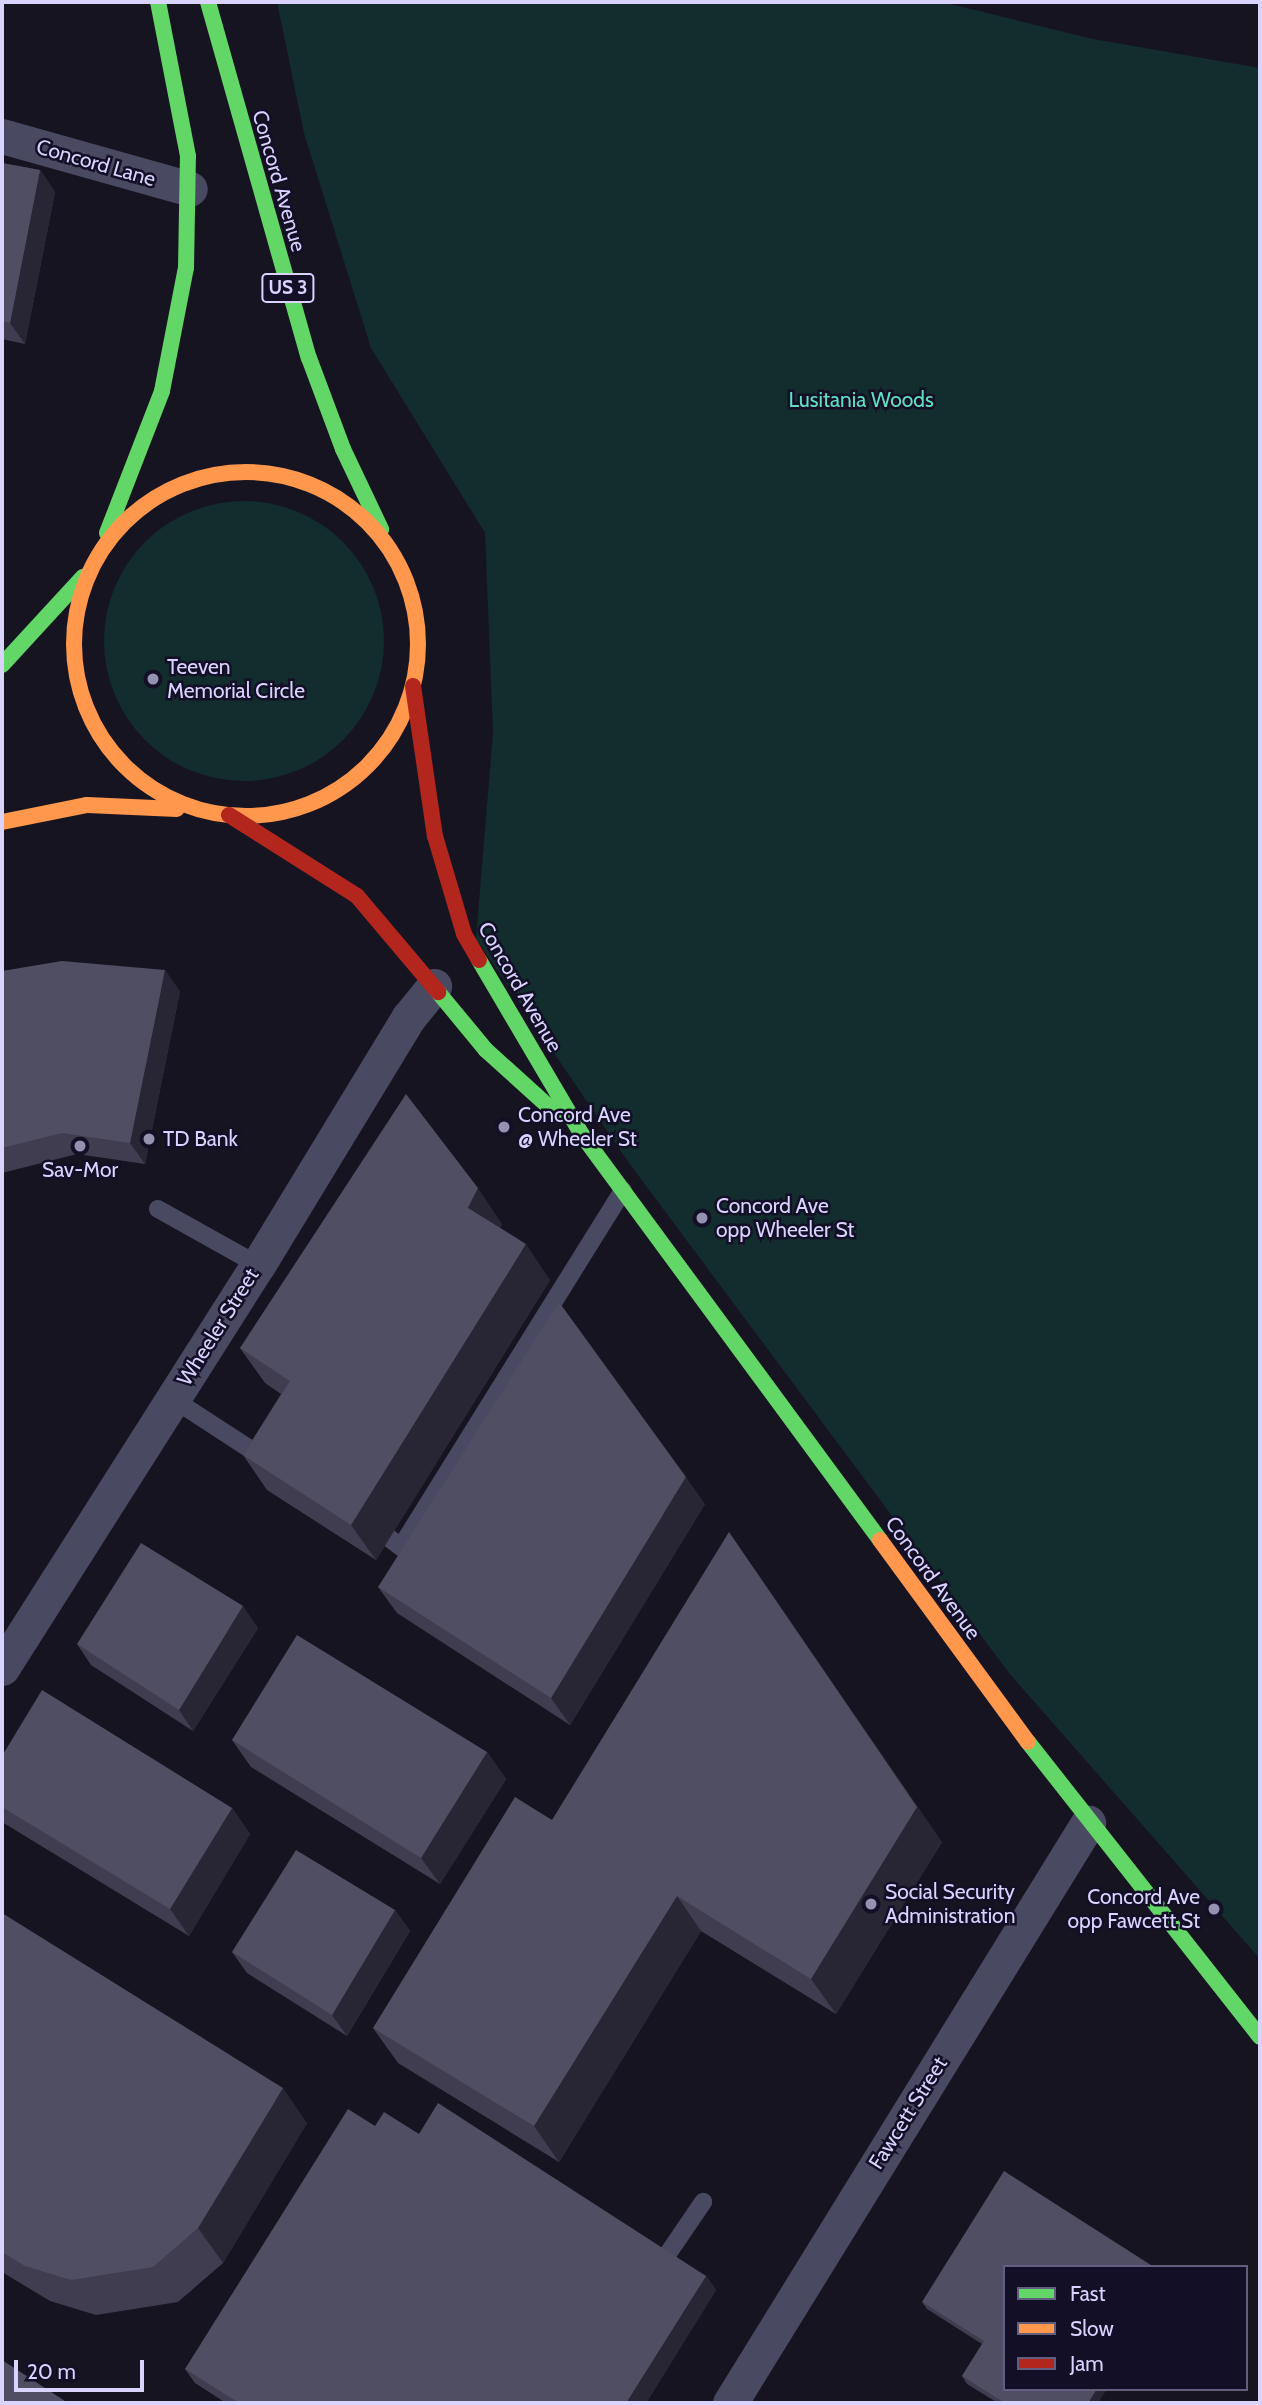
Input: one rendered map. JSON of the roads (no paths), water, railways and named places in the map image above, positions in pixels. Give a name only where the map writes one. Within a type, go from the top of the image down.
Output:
[{"type":"main road","points":[[158,2],[183,113],[190,189],[183,292],[169,367],[98,554],[89,570],[77,605],[73,641],[76,677],[87,713],[117,759],[144,783],[176,801],[211,813]]},
{"type":"main road","name":"Concord Avenue","points":[[208,2],[309,358],[343,449],[397,563]]},
{"type":"main road","points":[[98,554],[133,513],[162,492],[196,479],[249,472],[303,482],[335,498],[377,533],[397,563]]},
{"type":"main road","name":"US 3","points":[[2,822],[97,804],[229,816],[293,810],[350,781],[386,744],[413,686],[416,623],[397,563]]},
{"type":"main road","points":[[2,665],[89,570]]},
{"type":"main road","name":"Concord Avenue","points":[[413,686],[435,836],[464,934],[582,1135],[1088,1823],[1260,2037]]},
{"type":"main road","name":"Concord Avenue","points":[[229,816],[357,896],[497,1062],[582,1135]]},
{"type":"street","name":"Concord Lane","points":[[2,136],[190,189]]},
{"type":"street","name":"Wheeler Street","points":[[2,1668],[258,1265],[409,1017],[434,986]]},
{"type":"street","name":"Fawcett Street","points":[[730,2403],[1088,1823]]},
{"type":"lane","points":[[389,1538],[401,1547],[623,1191]]},
{"type":"lane","points":[[158,1209],[258,1265]]},
{"type":"lane","points":[[173,1399],[281,1469]]},
{"type":"lane","points":[[665,2258],[703,2202]]},
{"type":"place","name":"Teeven Memorial Circle","points":[[153,679]]},
{"type":"place","name":"Concord Ave @ Wheeler St","points":[[504,1127]]},
{"type":"place","name":"TD Bank","points":[[149,1139]]},
{"type":"place","name":"Sav-Mor","points":[[80,1146]]},
{"type":"place","name":"Concord Ave opp Wheeler St","points":[[702,1218]]},
{"type":"place","name":"Social Security Administration","points":[[871,1904]]},
{"type":"place","name":"Concord Ave opp Fawcett St","points":[[1214,1909]]},
{"type":"park label","name":"Lusitania Woods","points":[[861,400]]}]
